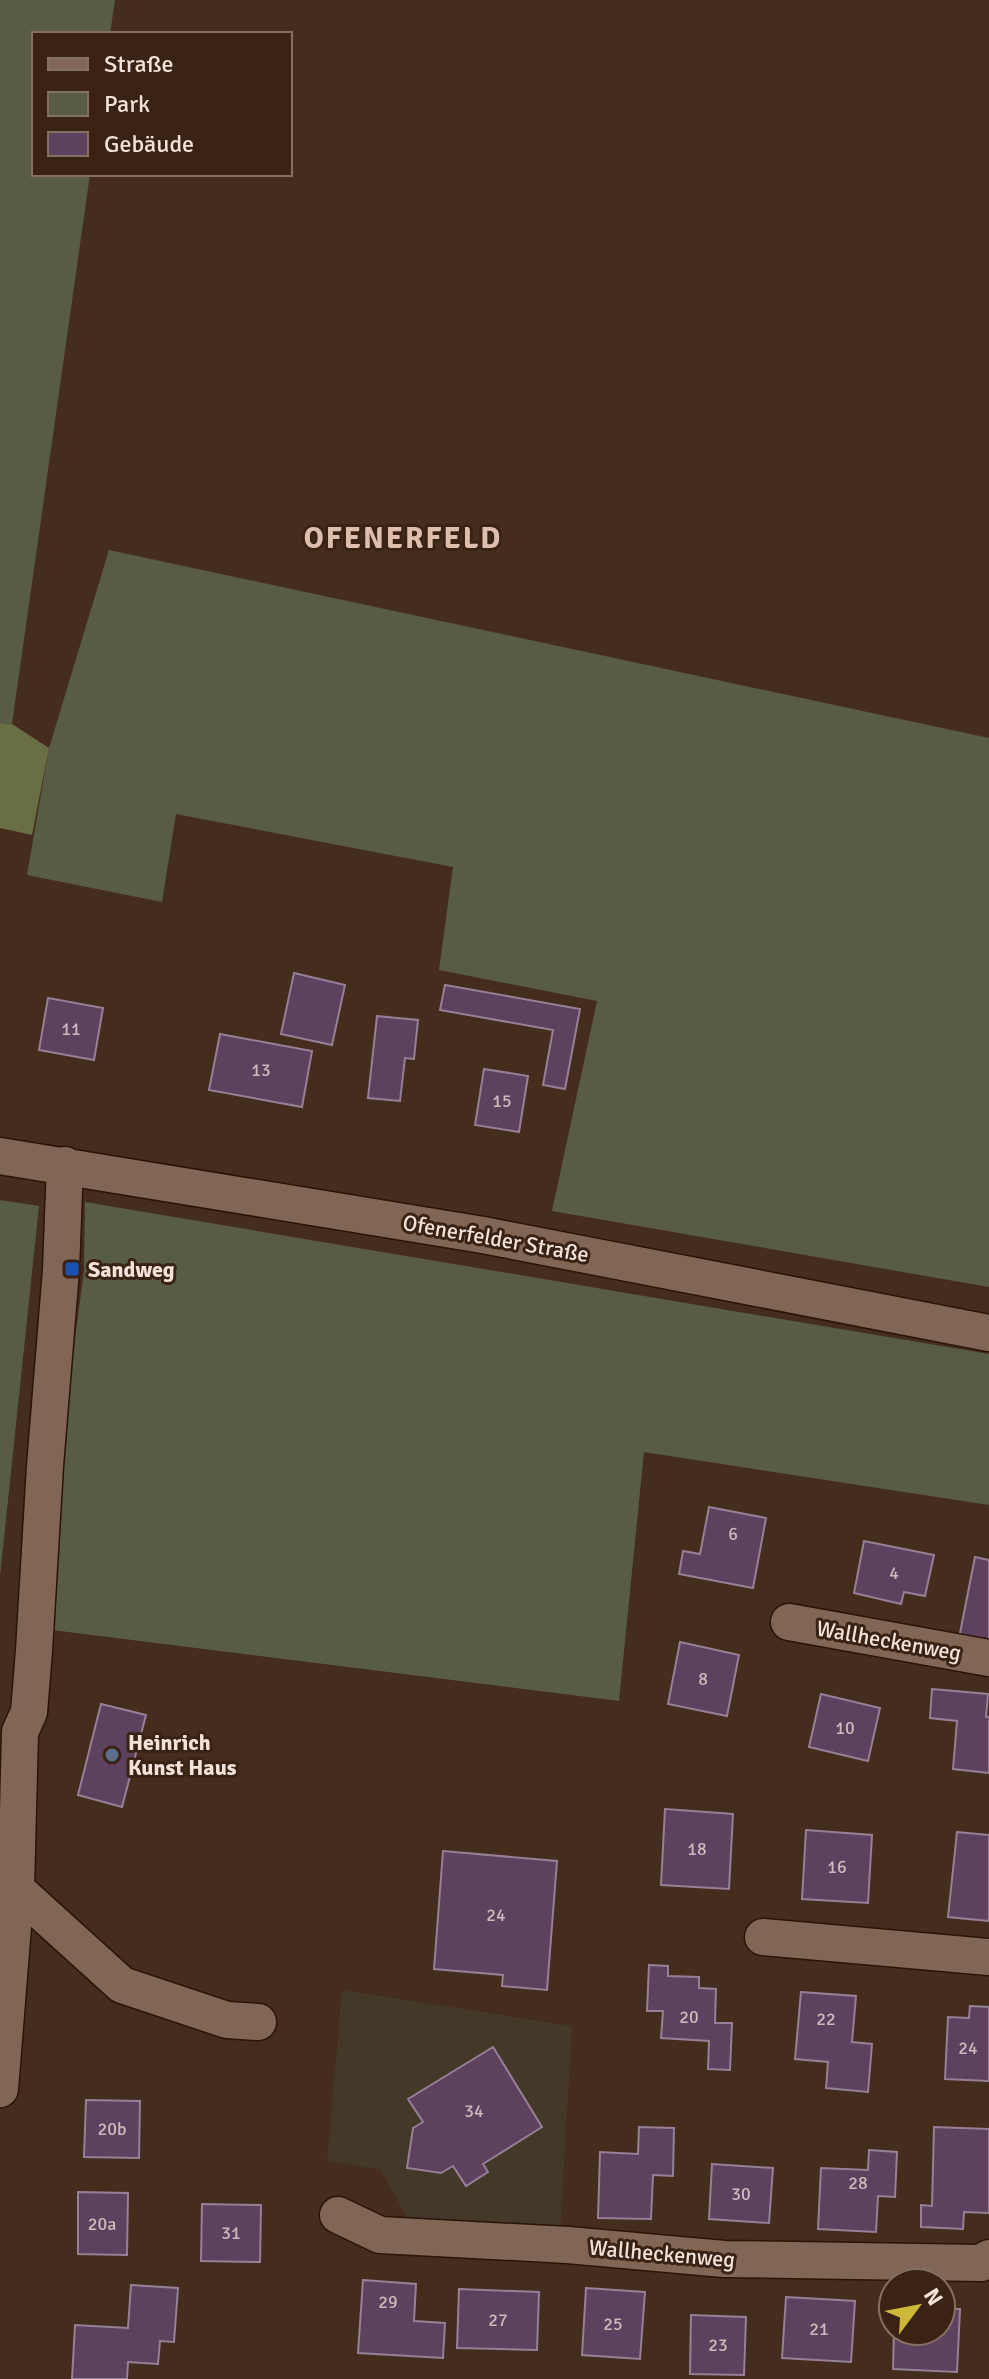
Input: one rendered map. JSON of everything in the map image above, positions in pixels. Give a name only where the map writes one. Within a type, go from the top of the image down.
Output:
[{"type":"street","name":"Ofenerfelder Straße","points":[[0,1156],[483,1235],[989,1333]]},
{"type":"street","points":[[0,2089],[16,1889],[10,1739],[29,1712],[61,1270],[65,1165]]},
{"type":"street","name":"Wallheckenweg","points":[[789,1622],[989,1658]]},
{"type":"street","points":[[16,1889],[122,1985],[227,2020],[258,2022]]},
{"type":"street","points":[[763,1937],[989,1957]]},
{"type":"street","name":"Wallheckenweg","points":[[338,2215],[380,2235],[568,2245],[724,2259],[981,2263],[989,2258]]},
{"type":"shaded area","points":[[342,1990],[572,2026],[560,2233],[414,2230],[381,2170],[327,2161]]},
{"type":"green space","points":[[0,0],[115,0],[110,32],[32,32],[32,176],[90,176],[12,724],[0,723]]},
{"type":"green space","points":[[109,550],[989,738],[989,1287],[552,1211],[597,1001],[439,970],[453,867],[176,814],[162,902],[27,875],[49,748]]},
{"type":"green space","points":[[0,723],[12,724],[49,748],[32,835],[0,828]]},
{"type":"green space","points":[[0,1200],[39,1206],[0,1576]]},
{"type":"green space","points":[[85,1202],[989,1354],[989,1505],[644,1452],[619,1701],[36,1628],[84,1271]]},
{"type":"building","points":[[294,973],[345,985],[332,1045],[281,1034]]},
{"type":"building","points":[[445,985],[580,1009],[565,1089],[543,1085],[553,1030],[440,1010]]},
{"type":"building","points":[[48,998],[103,1008],[94,1060],[39,1050]]},
{"type":"building","points":[[377,1016],[418,1020],[414,1059],[405,1058],[400,1101],[368,1098]]},
{"type":"building","points":[[220,1034],[312,1051],[302,1107],[209,1090]]},
{"type":"building","points":[[484,1069],[528,1076],[519,1132],[475,1125]]},
{"type":"building","points":[[709,1507],[766,1518],[753,1588],[679,1574],[683,1551],[700,1554]]},
{"type":"building","points":[[864,1541],[934,1555],[925,1596],[904,1592],[901,1604],[854,1593]]},
{"type":"building","points":[[975,1557],[989,1560],[989,1644],[959,1638]]},
{"type":"building","points":[[680,1642],[739,1655],[727,1716],[668,1704]]},
{"type":"building","points":[[932,1689],[988,1694],[989,1773],[953,1769],[957,1721],[930,1718]]},
{"type":"building","points":[[821,1694],[880,1708],[868,1761],[809,1747]]},
{"type":"building","name":"Heinrich Kunst Haus","points":[[101,1704],[146,1715],[122,1807],[78,1795]]},
{"type":"building","points":[[665,1809],[733,1814],[729,1889],[661,1885]]},
{"type":"building","points":[[806,1830],[872,1835],[868,1903],[802,1899]]},
{"type":"building","points":[[957,1832],[989,1835],[989,1921],[948,1917]]},
{"type":"building","points":[[443,1851],[557,1861],[547,1990],[502,1986],[503,1975],[434,1969]]},
{"type":"building","points":[[649,1965],[668,1966],[668,1976],[699,1977],[699,1988],[716,1989],[715,2023],[732,2023],[730,2070],[708,2069],[709,2041],[661,2038],[663,2011],[647,2011]]},
{"type":"building","points":[[801,1992],[856,1996],[852,2042],[872,2044],[868,2092],[826,2088],[828,2062],[795,2059]]},
{"type":"building","points":[[970,2006],[989,2007],[989,2081],[945,2079],[948,2017],[969,2018]]},
{"type":"building","points":[[493,2047],[542,2127],[483,2164],[488,2172],[466,2186],[453,2166],[441,2173],[407,2168],[413,2128],[423,2122],[408,2099]]},
{"type":"building","points":[[86,2100],[140,2101],[139,2158],[84,2157]]},
{"type":"building","points":[[639,2127],[674,2128],[673,2176],[653,2175],[651,2219],[598,2218],[600,2152],[638,2154]]},
{"type":"building","points":[[934,2127],[989,2129],[989,2213],[964,2212],[963,2229],[921,2227],[921,2205],[932,2206]]},
{"type":"building","points":[[869,2150],[897,2152],[895,2197],[878,2196],[876,2232],[818,2229],[821,2168],[868,2170]]},
{"type":"building","points":[[712,2164],[773,2168],[769,2223],[709,2219]]},
{"type":"building","points":[[78,2192],[128,2193],[127,2255],[78,2254]]},
{"type":"building","points":[[202,2204],[261,2205],[260,2262],[201,2261]]},
{"type":"building","points":[[363,2280],[416,2284],[414,2321],[445,2323],[443,2358],[358,2353]]},
{"type":"building","points":[[131,2285],[178,2288],[174,2342],[160,2341],[158,2364],[128,2362],[127,2379],[72,2379],[75,2325],[128,2328]]},
{"type":"building","points":[[586,2288],[645,2292],[640,2359],[582,2355]]},
{"type":"building","points":[[459,2289],[539,2292],[537,2350],[457,2348]]},
{"type":"building","points":[[786,2297],[855,2301],[851,2362],[782,2358]]},
{"type":"building","points":[[957,2309],[960,2309],[957,2372],[893,2369],[894,2347],[957,2347]]},
{"type":"building","points":[[691,2315],[746,2317],[744,2375],[690,2374]]},
{"type":"place","name":"Sandweg","points":[[72,1269]]},
{"type":"place","name":"Heinrich Kunst Haus","points":[[112,1755]]},
{"type":"district","name":"OFENERFELD","points":[[403,538]]}]
